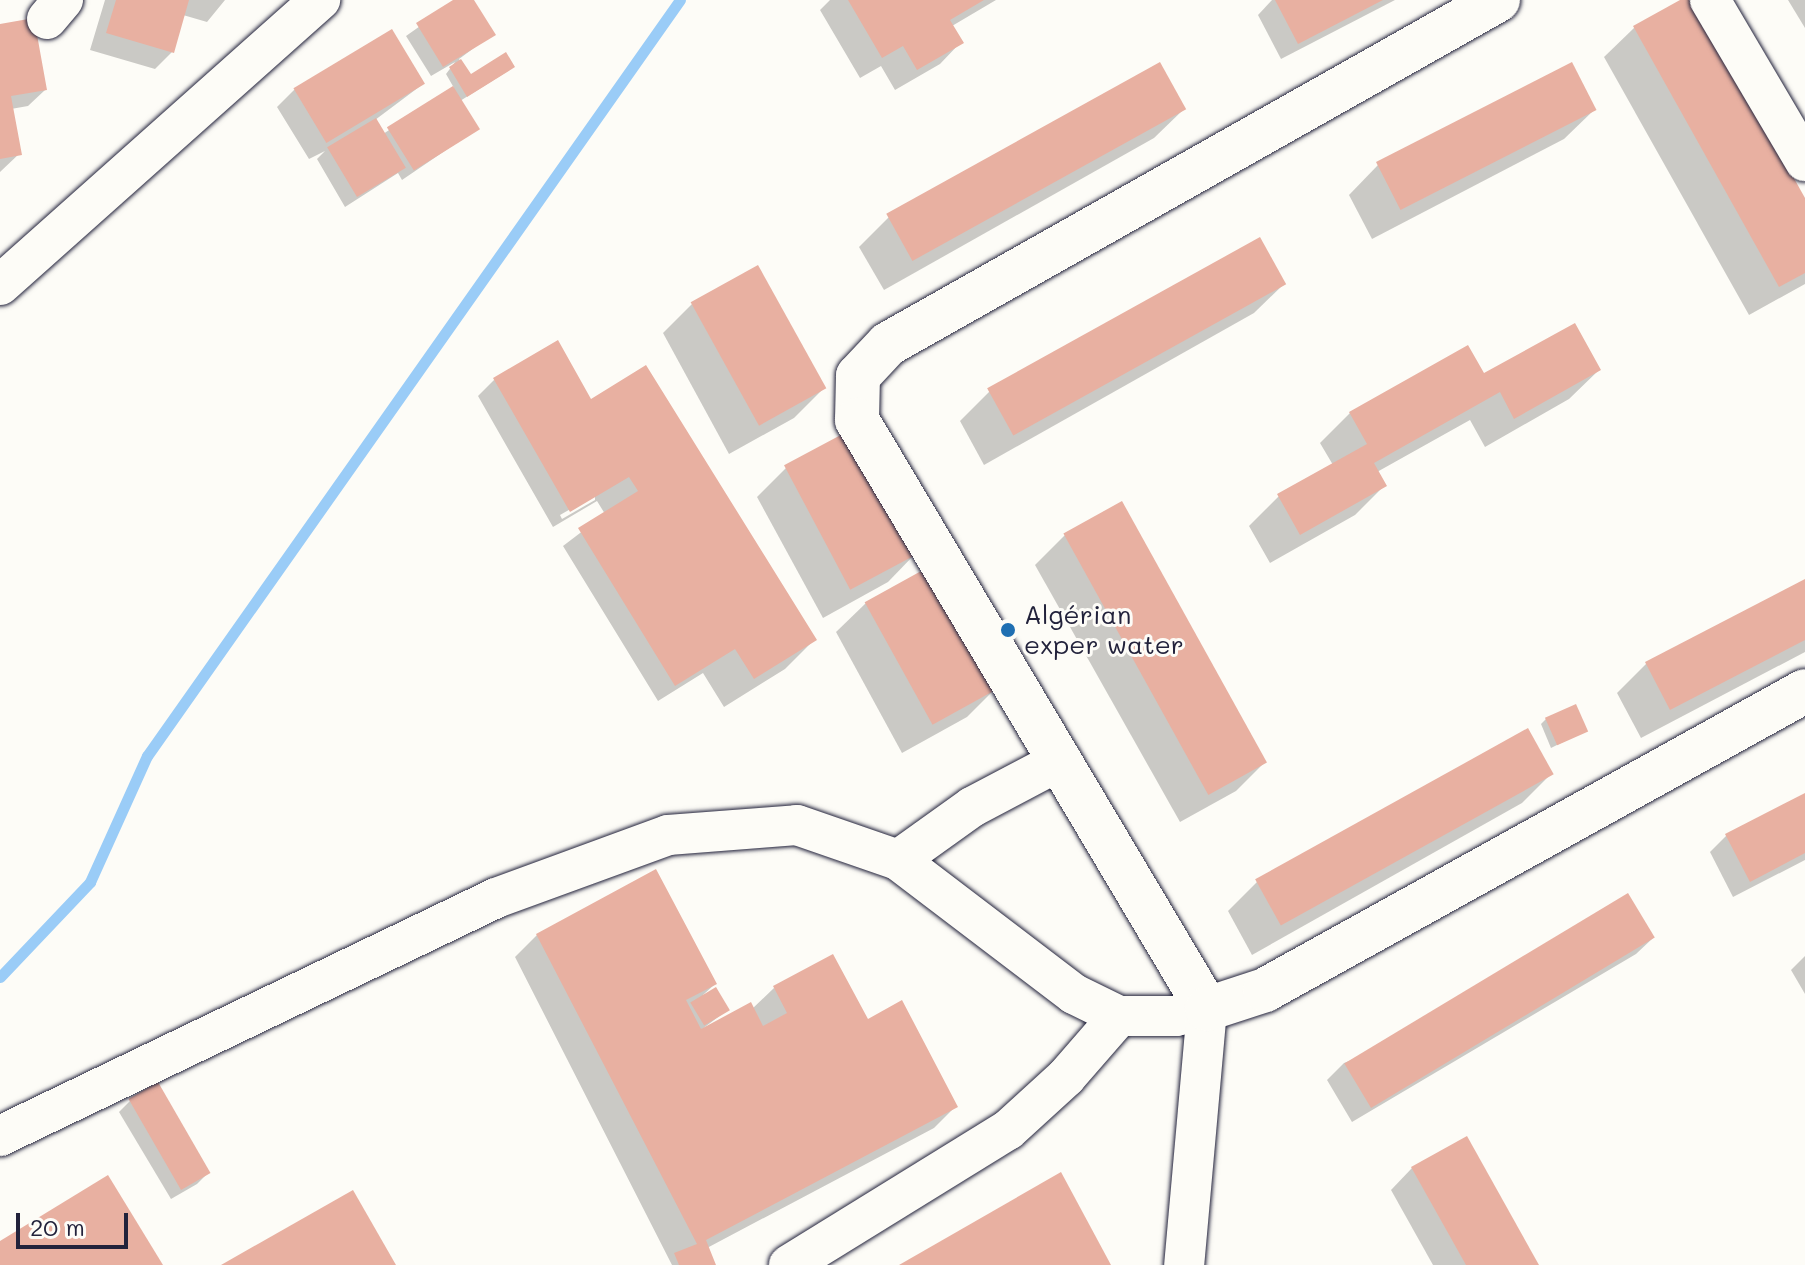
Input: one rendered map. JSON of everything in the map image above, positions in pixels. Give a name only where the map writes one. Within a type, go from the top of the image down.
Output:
[{"type":"street","points":[[0,285],[320,0]]},
{"type":"street","points":[[1184,1265],[1207,1009],[857,420],[858,376],[888,344],[1498,0]]},
{"type":"street","points":[[1710,0],[1805,161]]},
{"type":"street","points":[[0,1136],[496,898],[668,835],[797,825],[898,860],[1074,994],[1119,1016],[1176,1016],[1207,1009],[1265,990],[1805,691]]},
{"type":"street","points":[[898,860],[972,807],[1061,760]]},
{"type":"street","points":[[789,1265],[1008,1130],[1066,1077],[1119,1016]]},
{"type":"building","points":[[116,0],[189,0],[174,53],[106,33]]},
{"type":"building","points":[[453,0],[474,0],[496,35],[443,67],[416,23]]},
{"type":"building","points":[[848,0],[984,0],[950,20],[964,43],[917,70],[903,46],[882,58]]},
{"type":"building","points":[[1275,0],[1383,0],[1298,44]]},
{"type":"building","points":[[1680,0],[1694,0],[1805,198],[1805,273],[1779,287],[1633,26]]},
{"type":"building","points":[[34,18],[47,90],[11,96],[22,155],[0,159],[0,24]]},
{"type":"building","points":[[392,29],[425,84],[326,143],[293,88]]},
{"type":"building","points":[[506,52],[515,67],[467,97],[449,67],[461,59],[471,74]]},
{"type":"building","points":[[1160,62],[1186,109],[912,261],[886,214]]},
{"type":"building","points":[[1572,62],[1597,110],[1400,210],[1376,162]]},
{"type":"building","points":[[453,86],[480,129],[414,171],[387,127]]},
{"type":"building","points":[[376,118],[406,168],[357,197],[327,147]]},
{"type":"building","points":[[1260,237],[1286,284],[1013,435],[987,388]]},
{"type":"building","points":[[758,265],[826,388],[759,426],[691,302]]},
{"type":"building","points":[[1575,323],[1601,370],[1514,419],[1500,392],[1374,463],[1387,486],[1300,535],[1277,494],[1367,444],[1349,412],[1468,345],[1484,373]]},
{"type":"building","points":[[558,340],[591,399],[646,365],[817,640],[754,679],[735,649],[675,686],[578,528],[638,491],[629,477],[570,512],[493,378]]},
{"type":"building","points":[[852,429],[918,553],[850,590],[784,465]]},
{"type":"building","points":[[1122,501],[1267,763],[1208,795],[1063,533]]},
{"type":"building","points":[[932,565],[1000,687],[933,725],[865,602]]},
{"type":"building","points":[[1805,579],[1805,640],[1670,710],[1645,662]]},
{"type":"building","points":[[1576,704],[1588,731],[1557,745],[1545,718]]},
{"type":"building","points":[[1528,728],[1554,774],[1281,926],[1255,879]]},
{"type":"building","points":[[1805,793],[1805,853],[1750,882],[1725,834]]},
{"type":"building","points":[[656,869],[717,984],[686,1000],[701,1029],[751,1002],[763,1026],[787,1013],[773,986],[833,954],[868,1019],[902,1000],[958,1107],[706,1240],[716,1265],[679,1265],[674,1253],[697,1244],[536,934]]},
{"type":"building","points":[[1628,893],[1655,938],[1371,1108],[1344,1063]]},
{"type":"building","points":[[716,987],[730,1010],[704,1026],[690,1002]]},
{"type":"building","points":[[158,1082],[210,1173],[181,1190],[129,1099]]},
{"type":"building","points":[[1467,1136],[1539,1265],[1466,1265],[1411,1167]]},
{"type":"building","points":[[1061,1172],[1111,1265],[899,1265]]},
{"type":"building","points":[[108,1175],[163,1265],[0,1265],[0,1241]]},
{"type":"building","points":[[353,1190],[396,1265],[221,1265]]},
{"type":"waterway","points":[[0,977],[90,882],[147,756],[680,0]]},
{"type":"place","name":"Algérian exper water","points":[[1008,630]]}]
